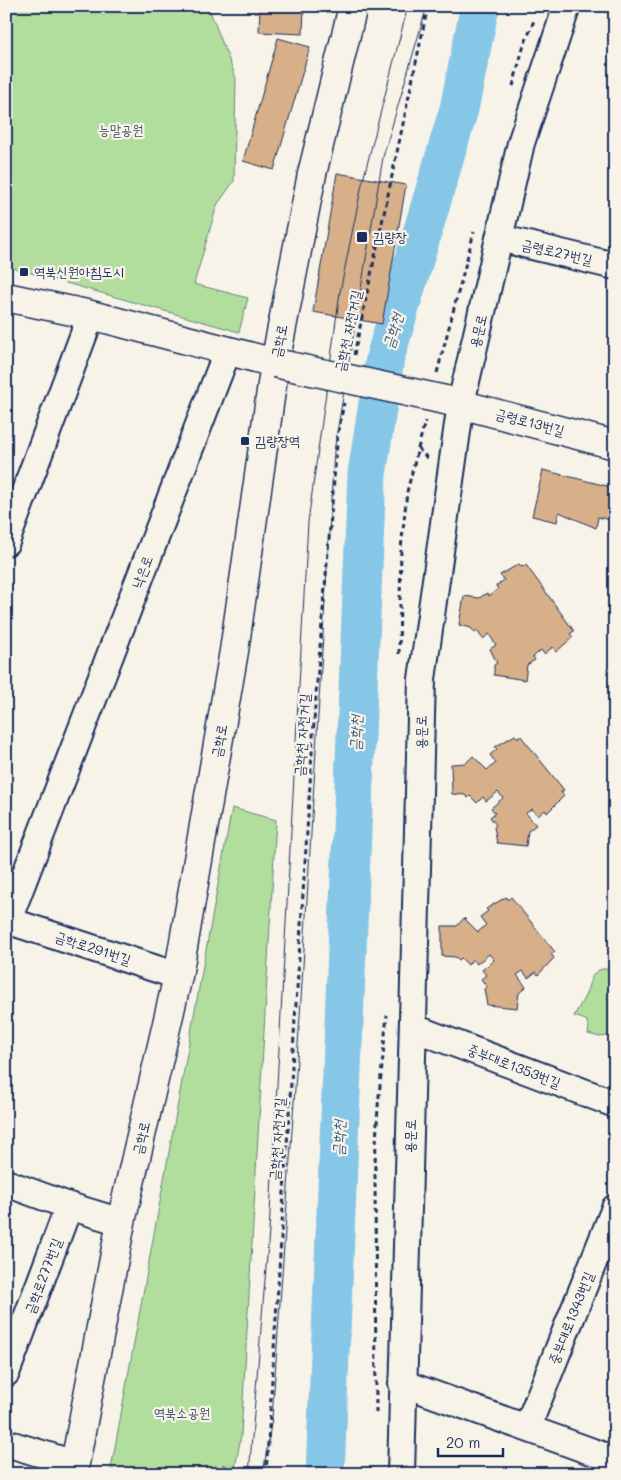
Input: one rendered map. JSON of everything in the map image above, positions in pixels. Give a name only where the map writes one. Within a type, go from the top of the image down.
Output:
[{"type":"main road","name":"금학로","points":[[74,1469],[121,1222],[178,976],[234,651],[275,363],[312,174],[353,6]]},
{"type":"main road","points":[[6,297],[91,315],[275,363]]},
{"type":"main road","name":"금령로13번길","points":[[275,363],[453,402],[615,445]]},
{"type":"street","name":"용문로","points":[[401,1474],[422,679],[453,402],[499,238],[520,143],[568,6]]},
{"type":"street","name":"금령로27번길","points":[[499,238],[615,266]]},
{"type":"street","points":[[6,542],[91,315]]},
{"type":"street","name":"낙은로","points":[[58,791],[227,352]]},
{"type":"street","name":"금학로291번길","points":[[58,791],[7,922],[178,976]]},
{"type":"street","name":"중부대로1353번길","points":[[414,1028],[615,1104]]},
{"type":"street","points":[[6,1183],[69,1206],[121,1222]]},
{"type":"street","name":"금학로277번길","points":[[6,1373],[69,1206]]},
{"type":"street","name":"중부대로1343번길","points":[[527,1428],[615,1208]]},
{"type":"street","points":[[402,1383],[615,1460]]},
{"type":"street","points":[[6,1443],[74,1469]]},
{"type":"path","name":"금학천 자전거길","points":[[354,356],[428,6]]},
{"type":"path","name":"금학천 자전거길","points":[[266,1474],[315,706],[338,432],[346,394]]},
{"type":"path","points":[[222,1466],[300,1474]]},
{"type":"green space","name":"능말공원","points":[[6,6],[208,6],[236,78],[234,181],[217,205],[194,284],[248,298],[239,332],[6,266]]},
{"type":"green space","name":"역북소공원","points":[[232,808],[276,820],[241,1436],[234,1474],[110,1474]]},
{"type":"green space","points":[[602,969],[615,969],[615,1035],[600,1037],[588,1034],[589,1028],[586,1020],[574,1016],[584,998],[592,977]]},
{"type":"building","points":[[260,6],[304,6],[303,34],[259,32]]},
{"type":"building","points":[[278,38],[310,47],[274,170],[243,161]]},
{"type":"building","points":[[337,173],[406,185],[382,324],[313,312]]},
{"type":"building","points":[[543,470],[615,488],[615,521],[598,517],[596,528],[559,512],[557,522],[532,516]]},
{"type":"building","points":[[519,564],[522,567],[526,565],[574,631],[570,634],[573,637],[556,652],[553,647],[544,654],[541,650],[533,657],[535,660],[527,665],[525,680],[494,675],[494,665],[497,663],[490,649],[496,645],[489,634],[483,639],[477,631],[475,633],[471,628],[459,625],[464,596],[479,598],[487,593],[489,596],[498,589],[496,586],[504,580],[500,575]]},
{"type":"building","points":[[515,735],[518,738],[520,735],[564,790],[561,792],[564,796],[547,813],[545,810],[538,816],[532,809],[526,813],[536,825],[528,831],[526,846],[497,843],[494,827],[496,825],[490,817],[495,813],[491,808],[503,798],[498,792],[486,801],[483,797],[477,803],[470,796],[468,798],[465,795],[452,794],[451,764],[466,763],[473,756],[487,770],[496,763],[490,755],[497,749],[495,747]]},
{"type":"building","points":[[506,897],[508,900],[511,897],[555,952],[551,954],[554,958],[538,975],[536,972],[528,978],[523,971],[517,975],[526,987],[519,993],[517,1008],[487,1005],[484,989],[487,987],[481,979],[486,975],[482,970],[494,960],[489,954],[477,964],[473,959],[468,965],[461,958],[459,960],[455,957],[442,956],[442,926],[457,926],[464,918],[478,932],[486,925],[480,917],[488,911],[486,909]]},
{"type":"waterway","name":"금학천","points":[[325,1474],[367,474],[385,358],[459,109],[480,6]]},
{"type":"tram line","points":[[249,1474],[269,1231],[308,522],[340,292],[362,184],[408,6]]},
{"type":"tram line","points":[[263,1474],[272,1418],[300,1016],[334,451],[383,157],[427,6]]},
{"type":"place","name":"김량장","points":[[362,237]]},
{"type":"place","name":"역북신원아침도시","points":[[24,272]]},
{"type":"place","name":"김량장역","points":[[245,441]]}]
